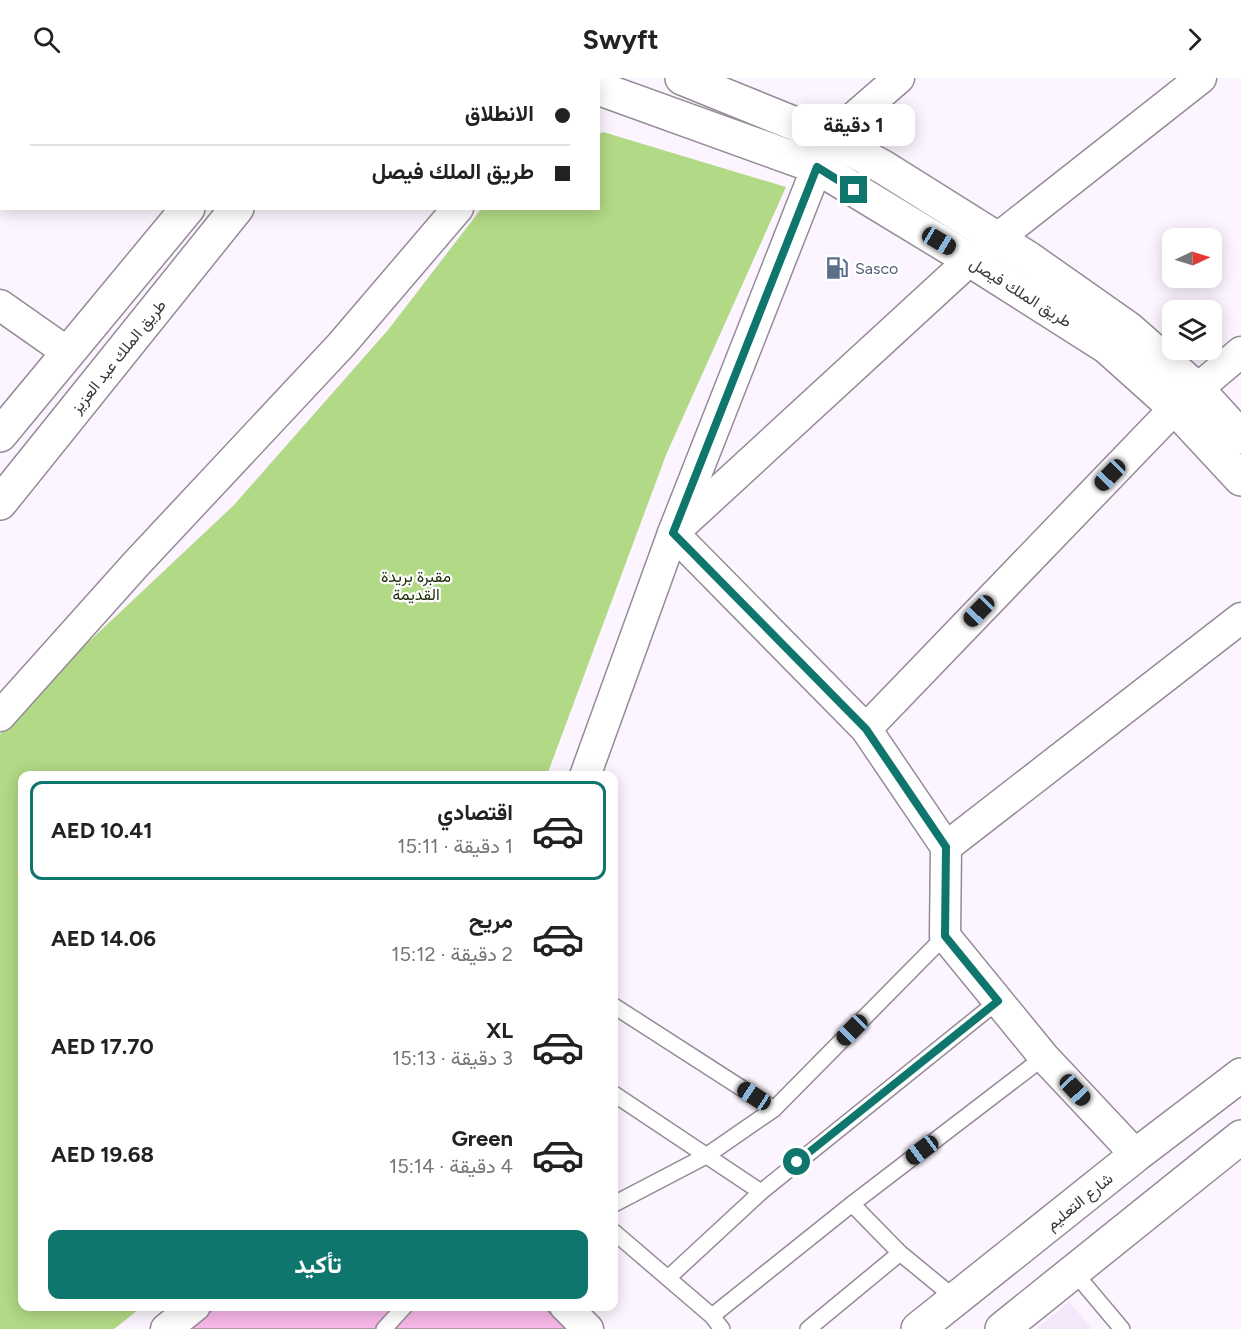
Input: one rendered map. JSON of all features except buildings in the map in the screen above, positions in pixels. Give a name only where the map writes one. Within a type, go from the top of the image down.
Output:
[{"type":"main road","name":"طريق الملك فيصل","points":[[682,78],[824,153],[970,260],[1186,398],[1241,437]]},
{"type":"main road","name":"طريق الملك فيصل","points":[[600,89],[824,153],[884,167],[997,238],[1129,329],[1186,398],[1241,479]]},
{"type":"main road","points":[[0,435],[186,210]]},
{"type":"main road","name":"طريق الملك عبد العزيز","points":[[0,503],[235,210]]},
{"type":"main road","name":"شارع التعليم","points":[[918,1329],[1136,1155],[1241,1075]]},
{"type":"main road","points":[[1002,1329],[1241,1137]]},
{"type":"street","points":[[587,771],[673,533],[824,153],[899,78]]},
{"type":"street","points":[[673,533],[970,260],[1201,78]]},
{"type":"street","points":[[0,716],[136,564],[341,345],[456,210]]},
{"type":"street","points":[[0,305],[67,352]]},
{"type":"street","points":[[866,729],[1186,398],[1241,352]]},
{"type":"street","points":[[673,533],[866,729],[946,847],[945,936],[1044,1057],[1136,1155]]},
{"type":"street","points":[[946,847],[1241,618]]},
{"type":"street","points":[[166,1329],[189,1311]]},
{"type":"street","points":[[570,1311],[588,1329]]},
{"type":"lane","points":[[618,1202],[706,1156],[774,1109],[945,936]]},
{"type":"lane","points":[[668,1278],[761,1192],[998,1001]]},
{"type":"lane","points":[[618,1009],[774,1109]]},
{"type":"lane","points":[[712,1316],[852,1204],[1044,1057]]},
{"type":"lane","points":[[618,1097],[761,1192]]},
{"type":"lane","points":[[852,1204],[900,1253],[956,1299]]},
{"type":"lane","points":[[618,1235],[712,1316],[722,1329]]},
{"type":"lane","points":[[808,1329],[900,1253]]},
{"type":"lane","points":[[1074,1272],[1122,1329]]},
{"type":"lane","points":[[384,1329],[400,1311]]},
{"type":"shaded area","points":[[1069,1302],[1092,1329],[1036,1329]]},
{"type":"green space","name":"مقبرة بريدة القديمة","points":[[603,132],[786,187],[666,455],[548,771],[18,771],[18,1311],[137,1311],[114,1329],[0,1329],[0,734],[82,648],[233,506],[388,330],[480,210],[600,210],[600,134]]},
{"type":"place","name":"Sasco","points":[[837,268]]},
{"type":"route","points":[[797,1162],[998,1001],[945,936],[946,847],[866,729],[673,533],[817,167],[854,190]]}]
